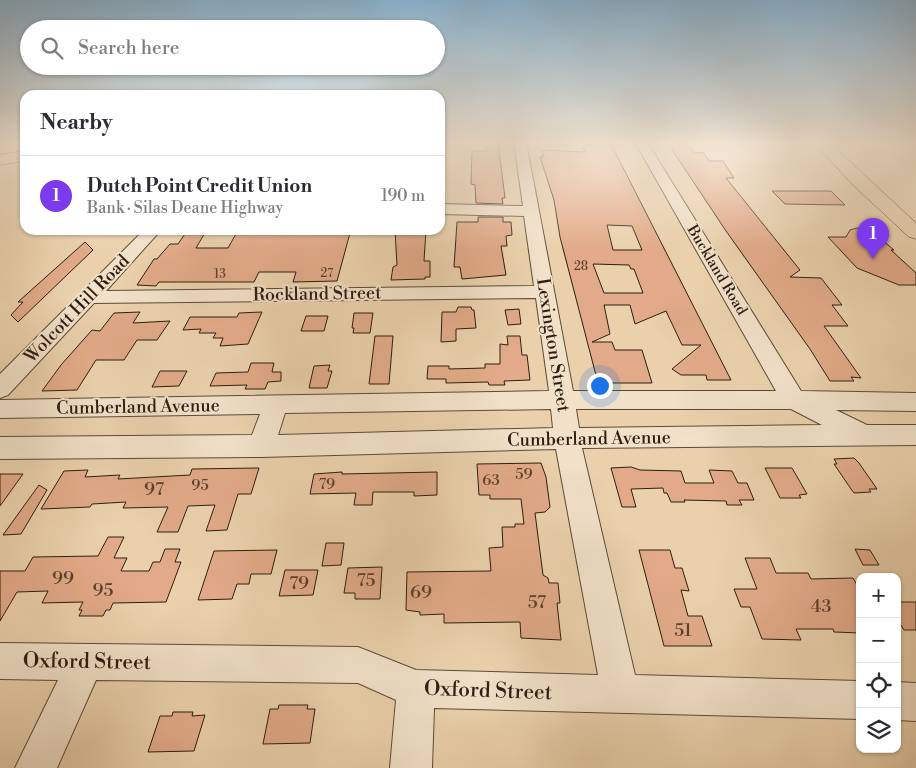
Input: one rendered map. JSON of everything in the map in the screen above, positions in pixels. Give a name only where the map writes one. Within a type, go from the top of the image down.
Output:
[{"type":"main road","points":[[856,178],[916,233]]},
{"type":"street","name":"Lexington Street","points":[[526,178],[567,438],[621,694]]},
{"type":"street","name":"Buckland Road","points":[[662,178],[793,399]]},
{"type":"street","points":[[445,209],[531,211]]},
{"type":"street","name":"Wolcott Hill Road","points":[[0,389],[149,235]]},
{"type":"street","name":"Rockland Street","points":[[89,297],[544,292]]},
{"type":"street","name":"Cumberland Avenue","points":[[0,409],[562,399],[793,399],[916,402]]},
{"type":"street","points":[[767,437],[793,399],[867,437]]},
{"type":"street","points":[[262,446],[276,405]]},
{"type":"street","name":"Cumberland Avenue","points":[[0,448],[262,446],[567,438],[867,437],[916,435]]},
{"type":"street","name":"Oxford Street","points":[[0,661],[358,665],[416,689],[856,700]]},
{"type":"street","points":[[36,768],[85,663]]},
{"type":"street","points":[[411,768],[416,689]]},
{"type":"street","points":[[901,701],[916,702]]},
{"type":"building","points":[[471,178],[502,178],[505,198],[502,198],[503,204],[476,203],[475,185],[471,184]]},
{"type":"building","points":[[547,178],[628,178],[731,380],[707,380],[706,375],[681,375],[672,369],[701,345],[682,345],[666,311],[635,324],[630,305],[604,305],[610,334],[592,342],[612,342],[615,350],[642,350],[652,383],[598,383],[560,237],[554,200]],"holes":[[[607,225],[632,226],[642,250],[613,250]],[[593,264],[629,265],[631,269],[634,269],[643,293],[604,293]]]},
{"type":"building","points":[[691,178],[734,178],[726,178],[800,270],[790,277],[821,278],[842,305],[832,305],[848,326],[824,326],[861,378],[851,377],[854,381],[830,381],[810,349]]},
{"type":"building","points":[[772,191],[831,191],[845,205],[785,204]]},
{"type":"building","points":[[478,217],[503,217],[503,222],[511,222],[512,235],[506,236],[507,246],[501,246],[506,275],[462,279],[460,267],[454,267],[457,222],[478,222]]},
{"type":"building","points":[[857,228],[874,233],[894,250],[891,250],[916,273],[916,285],[899,285],[857,268],[828,237],[846,237],[850,230]]},
{"type":"building","points":[[184,235],[204,235],[196,248],[228,248],[235,235],[349,235],[337,281],[293,282],[296,272],[259,272],[254,282],[159,282],[156,286],[137,285],[154,259],[157,259],[170,244],[178,244]]},
{"type":"building","points":[[395,235],[426,235],[424,261],[430,261],[430,277],[425,277],[425,279],[391,280],[393,267],[397,265]]},
{"type":"building","points":[[85,242],[93,250],[18,322],[11,315],[23,302],[18,302]]},
{"type":"building","points":[[458,307],[471,307],[474,310],[476,328],[456,329],[456,341],[441,342],[442,312],[456,312]]},
{"type":"building","points":[[519,309],[521,324],[508,325],[505,310]]},
{"type":"building","points":[[140,312],[133,323],[170,321],[157,340],[137,340],[124,360],[96,360],[77,390],[42,391],[61,365],[92,330],[100,331],[114,313]]},
{"type":"building","points":[[262,312],[248,344],[220,346],[223,338],[213,338],[216,333],[199,333],[201,329],[183,330],[190,317],[237,317],[239,313]]},
{"type":"building","points":[[354,313],[373,313],[370,333],[353,333]]},
{"type":"building","points":[[306,316],[328,316],[324,331],[301,331]]},
{"type":"building","points":[[375,336],[393,336],[389,384],[369,384]]},
{"type":"building","points":[[507,336],[520,336],[522,355],[527,355],[530,380],[504,381],[505,385],[489,385],[488,382],[446,383],[446,379],[427,379],[428,366],[449,366],[449,369],[485,368],[485,364],[500,364],[500,344],[508,345]]},
{"type":"building","points":[[251,363],[274,363],[272,372],[281,372],[281,381],[268,382],[265,389],[245,389],[247,385],[210,386],[216,373],[248,372]]},
{"type":"building","points":[[330,365],[328,371],[332,371],[327,388],[309,388],[314,366]]},
{"type":"building","points":[[160,371],[187,371],[179,386],[152,387]]},
{"type":"building","points":[[854,458],[877,489],[869,489],[871,492],[854,493],[834,464],[837,464],[834,459]]},
{"type":"building","points":[[541,463],[546,477],[550,507],[545,512],[535,513],[543,575],[548,578],[549,583],[558,583],[560,603],[557,603],[561,640],[521,638],[520,622],[444,623],[444,614],[420,615],[420,612],[406,610],[407,572],[491,571],[489,548],[503,547],[502,527],[515,527],[515,524],[524,524],[521,499],[490,499],[490,495],[479,495],[477,464]]},
{"type":"building","points":[[631,467],[640,470],[681,471],[685,483],[714,483],[709,470],[732,471],[738,483],[747,483],[754,500],[739,500],[742,505],[727,505],[726,501],[684,500],[685,502],[671,502],[667,493],[664,493],[663,488],[631,489],[636,507],[622,507],[611,468]]},
{"type":"building","points":[[259,468],[251,494],[238,494],[227,530],[206,531],[215,505],[188,506],[178,532],[157,532],[168,507],[123,508],[126,502],[92,504],[90,507],[41,509],[64,471],[88,470],[85,477],[120,475],[118,479],[190,475],[192,469]]},
{"type":"building","points":[[765,468],[792,468],[807,494],[799,495],[801,498],[780,498]]},
{"type":"building","points":[[342,472],[342,474],[437,472],[437,495],[414,496],[414,492],[373,492],[372,505],[354,505],[356,493],[310,494],[314,474]]},
{"type":"building","points":[[0,474],[23,474],[0,506]]},
{"type":"building","points":[[39,485],[47,490],[21,534],[3,535]]},
{"type":"building","points":[[108,537],[124,537],[114,558],[127,558],[121,571],[149,571],[153,562],[160,562],[165,549],[180,549],[175,562],[181,562],[166,602],[113,603],[110,610],[106,610],[103,616],[79,616],[82,610],[79,610],[83,602],[42,603],[48,591],[17,592],[0,621],[0,571],[25,571],[33,557],[98,556]]},
{"type":"building","points":[[326,543],[344,543],[341,565],[322,566]]},
{"type":"building","points":[[855,549],[870,550],[879,565],[863,565]]},
{"type":"building","points":[[277,550],[271,574],[251,574],[249,584],[237,584],[232,599],[198,600],[214,551]]},
{"type":"building","points":[[639,550],[670,550],[675,568],[682,568],[689,591],[681,590],[688,616],[702,616],[712,646],[664,646]]},
{"type":"building","points":[[745,558],[770,558],[776,573],[808,573],[811,579],[853,578],[856,583],[856,633],[834,632],[833,629],[796,629],[801,640],[762,639],[750,607],[741,607],[734,589],[757,589]]},
{"type":"building","points":[[382,567],[380,599],[355,599],[355,593],[344,593],[348,568]]},
{"type":"building","points":[[285,570],[318,570],[313,595],[279,596]]},
{"type":"building","points":[[901,602],[916,602],[916,630],[904,630],[901,625]]},
{"type":"building","points":[[279,705],[308,705],[307,709],[315,709],[310,743],[263,744],[270,709],[278,709]]},
{"type":"building","points":[[173,712],[193,712],[192,716],[205,715],[194,751],[148,752],[160,716],[172,716]]},
{"type":"place","name":"Dutch Point Credit Union","points":[[873,259]]}]
